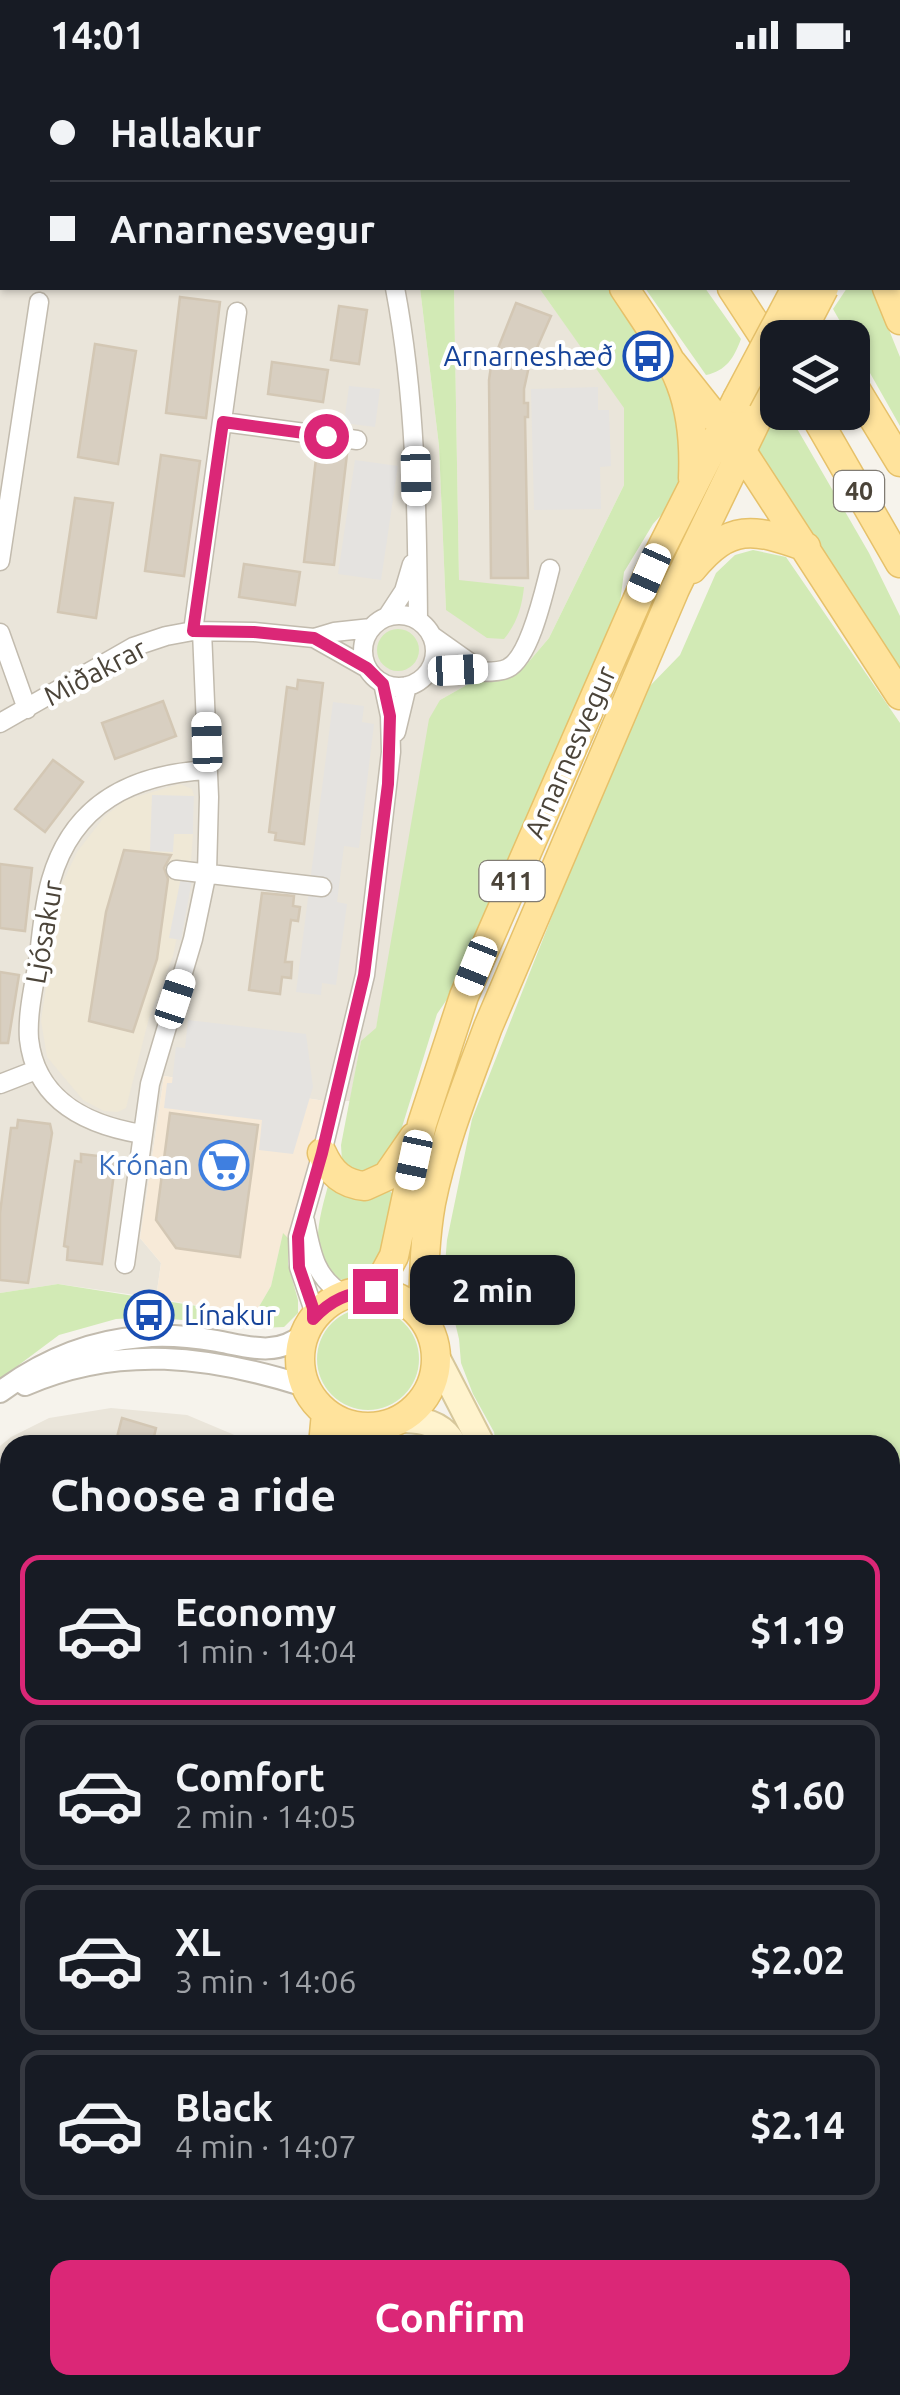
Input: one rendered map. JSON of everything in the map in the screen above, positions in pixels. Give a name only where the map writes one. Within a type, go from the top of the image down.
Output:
[{"type":"main road","points":[[625,290],[672,363],[740,450],[900,695]]},
{"type":"main road","points":[[733,290],[760,331]]},
{"type":"main road","name":"Arnarnesvegur","points":[[436,1356],[423,1319],[427,1230],[461,1101],[530,924],[675,589],[740,450],[746,408],[792,290]]},
{"type":"main road","points":[[794,290],[812,320]]},
{"type":"main road","points":[[807,320],[823,290]]},
{"type":"main road","points":[[889,290],[900,320]]},
{"type":"main road","points":[[672,363],[690,407],[692,485]]},
{"type":"main road","name":"Arnarnesvegur","points":[[375,1291],[394,1256],[422,1124],[464,996],[501,907],[692,485],[722,427],[760,394]]},
{"type":"main road","name":"40","points":[[870,413],[900,462]]},
{"type":"main road","name":"40","points":[[823,430],[900,564]]},
{"type":"main road","points":[[675,589],[708,550],[734,534],[767,534],[806,548]]},
{"type":"main road","points":[[322,1153],[340,1178],[352,1184],[370,1185],[387,1176],[422,1124]]},
{"type":"main road","points":[[423,1319],[393,1296],[375,1291],[345,1295],[327,1304],[309,1326],[300,1351],[305,1386],[326,1413],[349,1425],[380,1431],[420,1419],[448,1435]]},
{"type":"main road","points":[[380,1431],[415,1408],[427,1393],[436,1356]]},
{"type":"main road","points":[[436,1356],[477,1435]]},
{"type":"main road","points":[[325,1435],[326,1413]]},
{"type":"street","points":[[383,684],[407,686],[425,676],[434,657],[424,627],[416,549],[416,449],[395,290]]},
{"type":"street","points":[[0,561],[39,302]]},
{"type":"street","points":[[125,1264],[156,1055],[194,939],[207,872],[208,770],[198,631],[237,312]]},
{"type":"street","points":[[223,422],[357,440]]},
{"type":"street","points":[[0,1394],[33,1368],[82,1348],[140,1336],[186,1338],[264,1350],[294,1343],[309,1326],[297,1251],[364,975],[391,752],[390,716],[383,684],[367,668],[363,647],[404,590],[416,549]]},
{"type":"street","points":[[430,668],[505,670],[517,662],[537,615],[550,569]]},
{"type":"street","points":[[379,622],[397,615],[424,627],[479,669]]},
{"type":"street","name":"Miðakrar","points":[[0,723],[133,646],[198,631],[314,638],[379,622]]},
{"type":"street","points":[[0,632],[27,708]]},
{"type":"street","name":"Miðakrar","points":[[314,638],[367,668]]},
{"type":"street","points":[[391,752],[406,704],[407,686]]},
{"type":"street","name":"Ljósakur","points":[[36,1070],[29,1038],[30,1012],[50,881],[63,848],[83,820],[116,792],[164,774],[208,770]]},
{"type":"street","points":[[176,870],[322,887]]},
{"type":"street","points":[[0,1084],[36,1070],[55,1096],[77,1115],[102,1127],[142,1134]]},
{"type":"street","points":[[304,1216],[316,1268],[326,1282],[345,1295]]},
{"type":"street","points":[[0,1394],[70,1370],[144,1356],[228,1366],[305,1386]]},
{"type":"shaded area","points":[[0,290],[420,290],[439,446],[446,610],[524,587],[459,581],[454,290],[540,290],[625,408],[624,485],[549,638],[526,665],[472,682],[440,700],[376,1029],[361,1042],[350,1101],[325,1101],[164,1076],[140,1238],[161,1263],[156,1298],[58,1284],[0,1293]]},
{"type":"shaded area","points":[[349,386],[380,389],[375,427],[344,423]]},
{"type":"shaded area","points":[[598,387],[598,410],[609,410],[611,466],[600,467],[601,509],[534,510],[531,389]]},
{"type":"shaded area","points":[[355,460],[398,466],[381,580],[338,574]]},
{"type":"shaded area","points":[[333,702],[364,706],[362,722],[374,724],[359,848],[344,846],[337,902],[347,904],[336,985],[322,983],[321,995],[296,992]]},
{"type":"shaded area","points":[[180,784],[192,789],[194,796],[193,834],[190,874],[173,956],[149,1018],[126,1108],[104,1111],[83,1100],[47,1057],[41,1021],[61,886],[77,852],[104,817],[125,800]]},
{"type":"shaded area","points":[[152,795],[194,796],[193,834],[174,834],[173,852],[150,851]]},
{"type":"shaded area","points":[[181,877],[192,879],[181,940],[169,938]]},
{"type":"shaded area","points":[[188,1020],[306,1034],[313,1087],[293,1154],[259,1150],[262,1120],[164,1108],[167,1083],[172,1083],[176,1047],[185,1048]]},
{"type":"shaded area","points":[[164,1076],[325,1101],[288,1238],[283,1234],[271,1286],[257,1310],[235,1312],[156,1298],[161,1263],[140,1238]]},
{"type":"shaded area","points":[[111,1408],[187,1415],[234,1435],[15,1435],[49,1418]]},
{"type":"green space","points":[[420,290],[454,290],[459,580],[524,587],[518,614],[504,639],[487,638],[446,610],[439,446]]},
{"type":"green space","points":[[540,290],[615,290],[667,369],[687,463],[672,503],[653,524],[624,572],[611,630],[454,989],[437,1014],[394,1153],[388,1165],[359,1176],[342,1162],[341,1145],[361,1041],[376,1028],[429,719],[440,700],[472,682],[526,665],[549,638],[624,485],[624,408]]},
{"type":"green space","points":[[646,290],[706,290],[741,339],[728,363],[706,375]]},
{"type":"green space","points":[[846,290],[873,290],[900,357],[900,426],[870,373],[870,320],[839,320],[833,309]]},
{"type":"green space","points":[[766,430],[798,430],[869,553],[900,616],[900,673],[758,449]]},
{"type":"green space","points":[[753,550],[786,557],[900,723],[900,1435],[494,1435],[461,1363],[444,1277],[447,1240],[472,1119],[644,692],[680,655],[716,573],[735,555]]},
{"type":"green space","points":[[398,629],[413,635],[419,650],[413,665],[398,671],[383,665],[377,650],[383,635]]},
{"type":"green space","points":[[329,1182],[374,1197],[390,1191],[394,1196],[381,1259],[366,1276],[356,1280],[337,1278],[322,1265],[319,1226]]},
{"type":"green space","points":[[283,1233],[288,1238],[288,1264],[298,1300],[298,1313],[284,1327],[153,1317],[116,1319],[59,1335],[0,1379],[0,1293],[58,1284],[235,1312],[257,1310],[271,1286]]},
{"type":"green space","points":[[368,1308],[387,1312],[404,1323],[415,1340],[419,1359],[415,1378],[404,1395],[387,1406],[368,1410],[349,1406],[332,1395],[321,1378],[317,1359],[321,1340],[332,1323],[349,1312]]},
{"type":"building","points":[[180,297],[220,302],[206,418],[166,413]]},
{"type":"building","points":[[516,303],[551,316],[529,366],[524,389],[524,403],[528,403],[528,578],[491,578],[489,380]]},
{"type":"building","points":[[339,306],[367,310],[359,364],[331,360]]},
{"type":"building","points":[[95,344],[136,351],[118,464],[78,457]]},
{"type":"building","points":[[272,362],[328,370],[323,402],[268,394]]},
{"type":"building","points":[[317,450],[347,454],[334,565],[304,562]]},
{"type":"building","points":[[161,455],[200,461],[184,576],[145,571]]},
{"type":"building","points":[[75,498],[113,503],[96,618],[58,612]]},
{"type":"building","points":[[244,564],[300,572],[295,605],[239,597]]},
{"type":"building","points":[[298,680],[323,683],[304,844],[275,840],[276,833],[269,832],[287,687],[297,689]]},
{"type":"building","points":[[163,701],[176,736],[115,759],[102,723]]},
{"type":"building","points":[[53,760],[83,782],[45,832],[15,809]]},
{"type":"building","points":[[124,850],[171,855],[164,868],[168,879],[157,959],[133,1032],[89,1021],[106,912]]},
{"type":"building","points":[[0,864],[32,868],[25,931],[0,928]]},
{"type":"building","points":[[262,893],[294,896],[293,906],[300,907],[298,921],[291,920],[285,962],[292,962],[291,978],[282,977],[280,994],[249,990]]},
{"type":"building","points":[[0,972],[19,975],[8,1043],[0,1043]]},
{"type":"building","points":[[170,1113],[258,1125],[240,1257],[176,1248],[156,1220]]},
{"type":"building","points":[[18,1120],[50,1124],[52,1133],[28,1283],[0,1280],[0,1213],[11,1128],[17,1128]]},
{"type":"building","points":[[81,1154],[116,1158],[102,1264],[67,1260],[68,1247],[64,1246],[75,1161],[81,1162]]},
{"type":"building","points":[[122,1418],[156,1428],[154,1435],[118,1435]]},
{"type":"place","name":"Arnarneshæð","points":[[648,356]]},
{"type":"place","name":"Krónan","points":[[224,1165]]},
{"type":"place","name":"Línakur","points":[[149,1315]]},
{"type":"route","points":[[326,436],[223,422],[193,631],[314,638],[367,668],[383,684],[390,716],[391,752],[370,936],[351,1038],[297,1251],[313,1319],[327,1304],[345,1295],[375,1291]]}]
